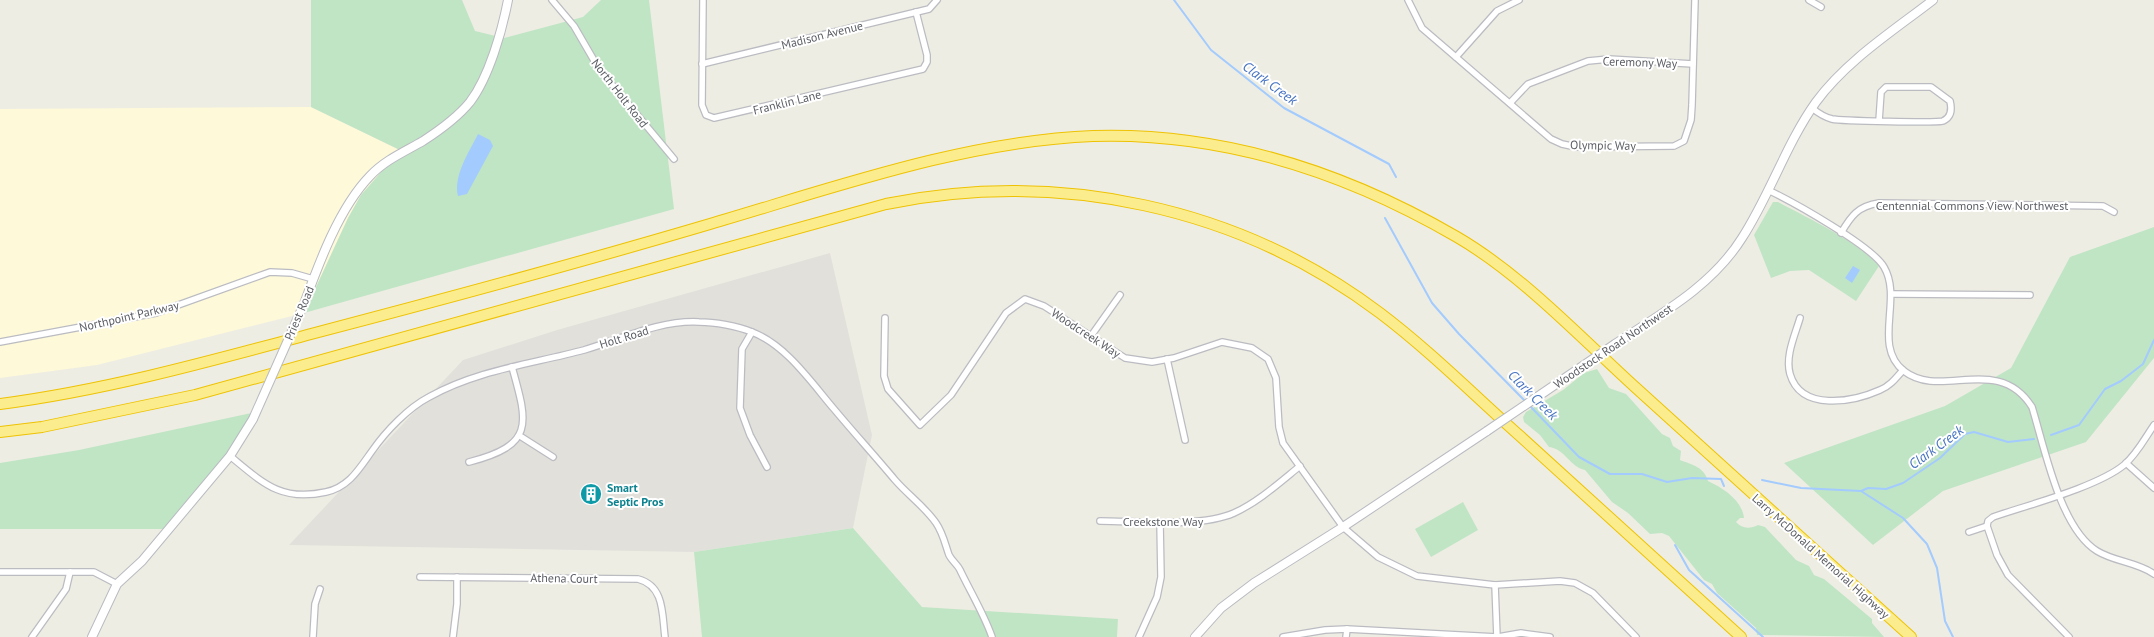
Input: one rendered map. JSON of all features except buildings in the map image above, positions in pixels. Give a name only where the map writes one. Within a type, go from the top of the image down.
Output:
[{"type":"highway","name":"Larry McDonald Memorial Highway","points":[[0,404],[114,386],[196,366],[545,273],[913,166],[1043,140],[1096,136],[1142,137],[1208,143],[1254,152],[1313,169],[1406,208],[1464,241],[1550,308],[1731,475],[1911,637]]},
{"type":"highway","points":[[0,432],[51,425],[195,394],[876,206],[961,192],[1007,190],[1064,192],[1139,203],[1206,222],[1265,245],[1332,281],[1380,313],[1421,347],[1741,637]]},
{"type":"street","name":"Priest Road","points":[[92,637],[117,584],[142,561],[230,456],[253,419],[304,304],[313,278],[338,226],[369,177],[390,159],[442,128],[469,103],[482,81],[508,0]]},
{"type":"street","name":"North Holt Road","points":[[552,0],[574,26],[599,69],[674,159]]},
{"type":"street","name":"Franklin Lane","points":[[703,0],[703,109],[710,117],[720,118],[923,69],[927,62],[927,55],[916,12]]},
{"type":"street","name":"Madison Avenue","points":[[702,64],[929,9],[937,0]]},
{"type":"street","name":"Olympic Way","points":[[1408,0],[1420,25],[1550,139],[1562,144],[1576,146],[1680,145],[1687,138],[1691,120],[1695,0]]},
{"type":"street","points":[[1456,57],[1497,11],[1519,0]]},
{"type":"street","points":[[1809,0],[1821,7]]},
{"type":"street","name":"Woodstock Road Northwest","points":[[1195,637],[1221,608],[1234,597],[1343,527],[1708,279],[1742,239],[1812,108],[1849,66],[1933,0]]},
{"type":"street","name":"Ceremony Way","points":[[1510,103],[1528,84],[1588,61],[1609,59],[1693,64]]},
{"type":"street","points":[[1812,108],[1834,120],[1880,121],[1943,121],[1949,116],[1952,109],[1950,101],[1931,87],[1886,86],[1881,92],[1880,121]]},
{"type":"street","points":[[1768,190],[1841,233],[1878,258],[1887,272],[1892,294],[1889,343],[1892,355],[1903,370],[1921,379],[1988,379],[2014,387],[2032,407],[2059,494],[2071,525],[2087,544],[2106,556],[2139,566],[2154,574]]},
{"type":"street","name":"Centennial Commons View Northwest","points":[[1841,233],[1856,211],[1870,204],[1879,203],[2103,206],[2114,212]]},
{"type":"street","name":"Northpoint Parkway","points":[[0,342],[156,313],[270,272],[292,273],[313,278]]},
{"type":"street","points":[[1091,336],[1120,294]]},
{"type":"street","points":[[1892,294],[2030,295]]},
{"type":"street","name":"Woodcreek Way","points":[[885,318],[884,376],[888,389],[920,425],[951,395],[1006,313],[1025,299],[1044,306],[1125,358],[1152,362],[1222,342],[1252,348],[1268,359],[1276,378],[1279,427],[1283,443],[1343,527],[1378,557],[1417,576],[1495,585],[1575,583],[1593,593],[1636,637]]},
{"type":"street","points":[[1800,318],[1788,362],[1792,380],[1808,396],[1829,402],[1872,393],[1886,387],[1903,370]]},
{"type":"street","name":"Holt Road","points":[[230,456],[272,489],[297,496],[328,492],[341,487],[353,477],[372,450],[398,422],[428,397],[458,383],[676,324],[698,321],[752,332],[774,345],[798,367],[898,484],[935,522],[944,537],[949,554],[984,615],[992,637]]},
{"type":"street","points":[[752,332],[742,349],[740,408],[750,436],[767,467]]},
{"type":"street","points":[[1167,359],[1185,440]]},
{"type":"street","points":[[469,462],[494,456],[508,448],[520,436],[524,419],[523,405],[512,367]]},
{"type":"street","points":[[2069,637],[2008,575],[1997,555],[1988,521],[1993,517],[2107,476],[2126,463],[2154,425]]},
{"type":"street","points":[[520,436],[553,457]]},
{"type":"street","points":[[2126,463],[2154,488]]},
{"type":"street","name":"Creekstone Way","points":[[1100,521],[1160,522],[1210,520],[1234,513],[1260,498],[1300,466]]},
{"type":"street","points":[[1139,637],[1157,597],[1161,577],[1160,522]]},
{"type":"street","points":[[1969,532],[1988,526]]},
{"type":"street","points":[[0,572],[94,572],[117,584]]},
{"type":"street","points":[[32,637],[66,589],[70,572]]},
{"type":"street","name":"Athena Court","points":[[420,577],[643,580],[655,590],[660,600],[665,637]]},
{"type":"street","points":[[453,637],[457,604],[457,577]]},
{"type":"street","points":[[1495,585],[1497,637]]},
{"type":"street","points":[[313,637],[315,604],[320,589]]},
{"type":"street","points":[[1346,637],[1347,629]]},
{"type":"street","points":[[1283,637],[1324,630],[1347,629],[1497,637],[1522,634],[1550,637]]},
{"type":"shaded area","points":[[311,107],[406,153],[382,171],[361,195],[348,218],[304,313],[97,365],[0,378],[0,109]]},
{"type":"shaded area","points":[[830,253],[872,435],[853,528],[694,552],[289,545],[463,360],[557,330]]},
{"type":"green space","points":[[311,0],[462,0],[475,31],[504,38],[583,17],[601,0],[649,0],[674,209],[304,313],[348,218],[361,195],[382,171],[406,153],[311,107]]},
{"type":"green space","points":[[1773,202],[1778,202],[1832,231],[1858,248],[1879,266],[1856,301],[1809,270],[1790,271],[1771,278],[1754,235]]},
{"type":"green space","points":[[2154,227],[2154,358],[2086,442],[1943,491],[1873,545],[1784,463],[1945,406],[2011,368],[2070,257]]},
{"type":"green space","points":[[1597,369],[1609,388],[1626,394],[1662,434],[1670,438],[1673,446],[1681,451],[1680,460],[1694,465],[1701,470],[1708,481],[1720,487],[1736,500],[1744,518],[1740,518],[1736,522],[1738,524],[1746,528],[1758,525],[1765,527],[1796,560],[1809,566],[1814,575],[1824,579],[1872,619],[1872,623],[1884,637],[1757,635],[1756,628],[1717,593],[1712,584],[1704,580],[1669,536],[1662,533],[1650,534],[1628,513],[1612,502],[1585,470],[1575,465],[1555,448],[1549,447],[1540,435],[1524,422],[1523,417],[1526,412],[1563,390],[1584,373]]},
{"type":"green space","points":[[261,411],[171,529],[0,529],[0,463],[79,450]]},
{"type":"green space","points":[[1463,502],[1478,530],[1431,557],[1415,529]]},
{"type":"green space","points":[[853,528],[922,607],[1118,619],[1117,637],[702,637],[694,552]]},
{"type":"water","points":[[478,134],[490,140],[493,146],[467,194],[458,196],[457,188],[460,172]]},
{"type":"water","points":[[1853,266],[1860,270],[1852,283],[1845,278]]},
{"type":"waterway","name":"Clark Creek","points":[[1174,0],[1211,50],[1284,108],[1389,164],[1396,177]]},
{"type":"waterway","name":"Clark Creek","points":[[1385,218],[1432,303],[1459,334],[1526,402]]},
{"type":"waterway","name":"Clark Creek","points":[[2051,435],[2079,425],[2105,389],[2121,381],[2143,364],[2154,340]]},
{"type":"waterway","name":"Clark Creek","points":[[1530,406],[1579,457],[1610,474],[1642,474],[1667,482],[1692,478],[1721,479],[1724,486]]},
{"type":"waterway","name":"Clark Creek","points":[[1762,480],[1801,488],[1861,491],[1868,488],[1886,489],[1903,483],[1940,458],[1965,434],[1974,432],[2008,442],[2034,439]]},
{"type":"waterway","points":[[1861,491],[1903,518],[1927,544],[1937,568],[1945,621],[1953,637]]},
{"type":"waterway","points":[[1675,545],[1689,570],[1763,637]]},
{"type":"place","name":"Smart Septic Pros","points":[[591,494]]}]
